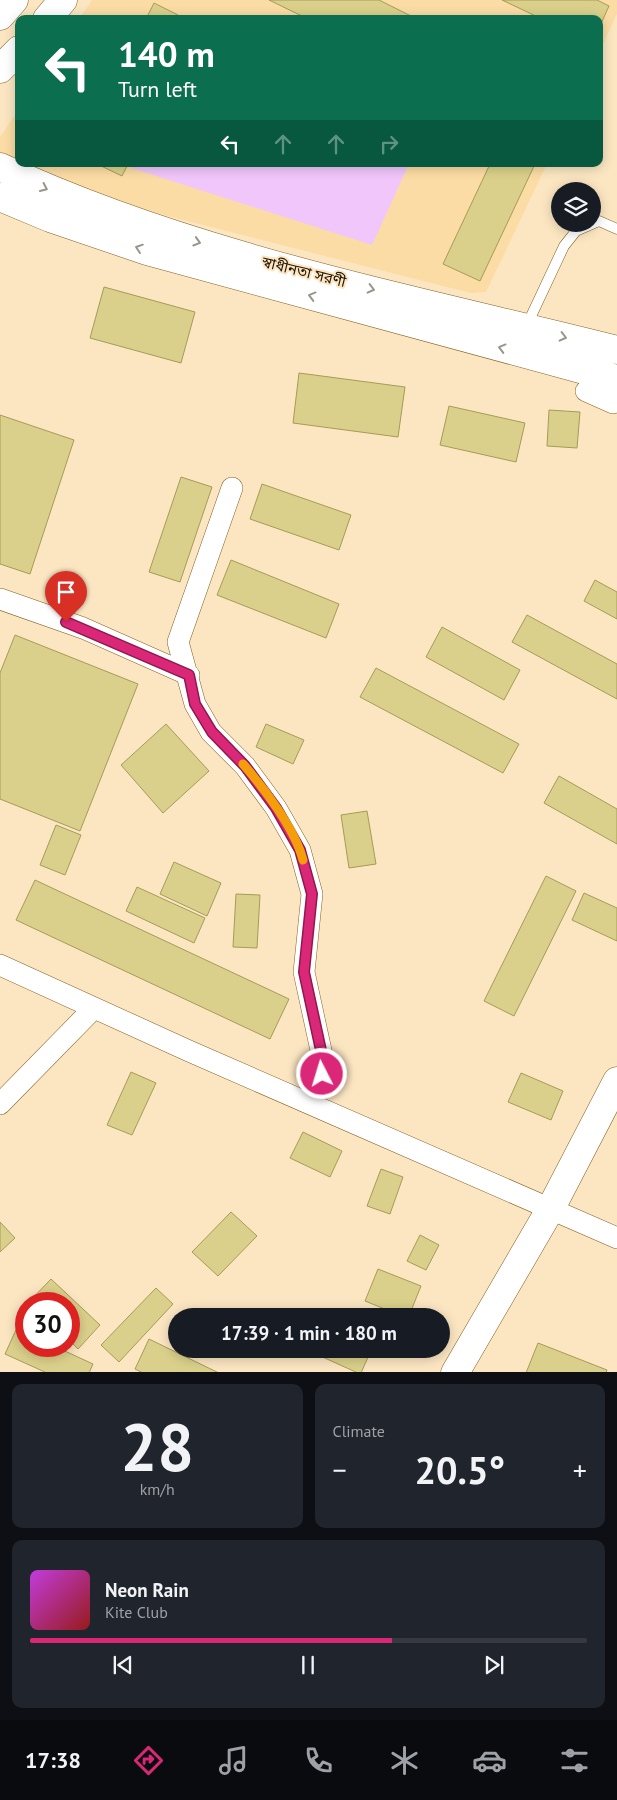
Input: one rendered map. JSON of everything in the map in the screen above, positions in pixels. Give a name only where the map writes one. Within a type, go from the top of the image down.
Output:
[{"type":"main road","points":[[0,16],[14,0]]},
{"type":"main road","points":[[50,15],[63,0]]},
{"type":"main road","points":[[0,69],[15,54]]},
{"type":"main road","name":"স্বাধীনতা সরণী","points":[[0,167],[57,194],[156,229],[272,264],[617,350]]},
{"type":"main road","name":"স্বাধীনতা সরণী","points":[[0,196],[50,218],[147,251],[617,379]]},
{"type":"main road","points":[[455,1372],[551,1208],[617,1081]]},
{"type":"street","points":[[586,391],[613,402],[617,388]]},
{"type":"street","points":[[232,488],[178,642],[189,675],[195,704],[212,732],[245,766],[276,808],[300,850],[312,894],[304,972],[322,1055],[322,1074],[308,1104]]},
{"type":"street","points":[[0,599],[83,628],[189,675]]},
{"type":"street","points":[[0,965],[308,1104],[617,1238]]},
{"type":"street","points":[[0,1104],[94,1008]]},
{"type":"lane","points":[[526,328],[564,246],[576,231],[599,221],[617,229]]},
{"type":"shaded area","points":[[92,0],[617,0],[617,14],[603,44],[603,15],[82,15]]},
{"type":"shaded area","points":[[15,115],[15,159],[0,153],[0,137]]},
{"type":"shaded area","points":[[32,167],[546,167],[486,292],[470,293],[109,201]]},
{"type":"shaded area","points":[[132,167],[408,167],[372,245]]},
{"type":"building","points":[[269,0],[379,0],[409,15],[300,15]]},
{"type":"building","points":[[502,0],[597,0],[609,6],[603,19],[603,15],[534,15]]},
{"type":"building","points":[[154,3],[178,15],[148,15]]},
{"type":"building","points":[[103,167],[126,167],[122,176]]},
{"type":"building","points":[[489,167],[534,167],[480,281],[443,264]]},
{"type":"building","points":[[104,287],[195,312],[181,363],[90,338]]},
{"type":"building","points":[[299,373],[405,387],[398,437],[293,423]]},
{"type":"building","points":[[449,406],[525,423],[516,462],[440,445]]},
{"type":"building","points":[[549,410],[580,412],[577,448],[547,446]]},
{"type":"building","points":[[0,415],[74,440],[30,574],[0,564]]},
{"type":"building","points":[[181,477],[212,487],[180,582],[149,572]]},
{"type":"building","points":[[262,484],[351,515],[339,550],[250,519]]},
{"type":"building","points":[[231,560],[339,604],[326,638],[217,595]]},
{"type":"building","points":[[595,580],[617,592],[617,619],[584,601]]},
{"type":"building","points":[[527,615],[617,664],[617,699],[512,642]]},
{"type":"building","points":[[442,627],[520,670],[504,700],[426,657]]},
{"type":"building","points":[[15,635],[138,684],[80,831],[0,799],[0,673]]},
{"type":"building","points":[[376,668],[519,744],[503,773],[360,697]]},
{"type":"building","points":[[166,724],[209,771],[163,813],[121,765]]},
{"type":"building","points":[[266,724],[304,740],[293,764],[256,747]]},
{"type":"building","points":[[559,776],[617,809],[617,844],[544,803]]},
{"type":"building","points":[[367,811],[376,864],[349,868],[341,815]]},
{"type":"building","points":[[56,825],[81,835],[65,875],[40,865]]},
{"type":"building","points":[[174,862],[221,883],[207,916],[160,894]]},
{"type":"building","points":[[546,876],[576,891],[514,1016],[484,1001]]},
{"type":"building","points":[[35,880],[289,999],[270,1039],[16,920]]},
{"type":"building","points":[[137,887],[205,918],[194,943],[126,911]]},
{"type":"building","points":[[584,893],[617,908],[617,941],[572,920]]},
{"type":"building","points":[[236,894],[260,895],[257,948],[233,947]]},
{"type":"building","points":[[131,1072],[156,1083],[132,1135],[107,1125]]},
{"type":"building","points":[[521,1073],[563,1091],[551,1120],[508,1102]]},
{"type":"building","points":[[303,1132],[342,1151],[330,1177],[290,1158]]},
{"type":"building","points":[[381,1169],[403,1177],[390,1214],[367,1206]]},
{"type":"building","points":[[231,1212],[257,1236],[218,1276],[192,1252]]},
{"type":"building","points":[[0,1222],[15,1238],[0,1252]]},
{"type":"building","points":[[420,1235],[439,1245],[426,1270],[407,1261]]},
{"type":"building","points":[[378,1269],[421,1286],[412,1308],[382,1308],[365,1301]]},
{"type":"building","points":[[51,1279],[65,1292],[39,1292]]},
{"type":"building","points":[[156,1288],[173,1304],[119,1362],[101,1345]]},
{"type":"building","points":[[80,1306],[100,1325],[80,1347]]},
{"type":"building","points":[[15,1332],[15,1357],[78,1357],[93,1364],[89,1372],[45,1372],[5,1354]]},
{"type":"building","points":[[149,1339],[168,1348],[168,1358],[188,1358],[217,1372],[141,1372],[135,1369]]},
{"type":"building","points":[[538,1343],[607,1370],[606,1372],[526,1372]]},
{"type":"building","points":[[325,1358],[368,1358],[361,1372],[356,1372]]},
{"type":"slow traffic","points":[[243,764],[276,808],[300,850],[303,860]]},
{"type":"route","points":[[66,622],[189,675],[195,704],[212,732],[245,766],[276,808],[300,850],[312,894],[304,972],[310,1007],[322,1055],[322,1074]]}]
